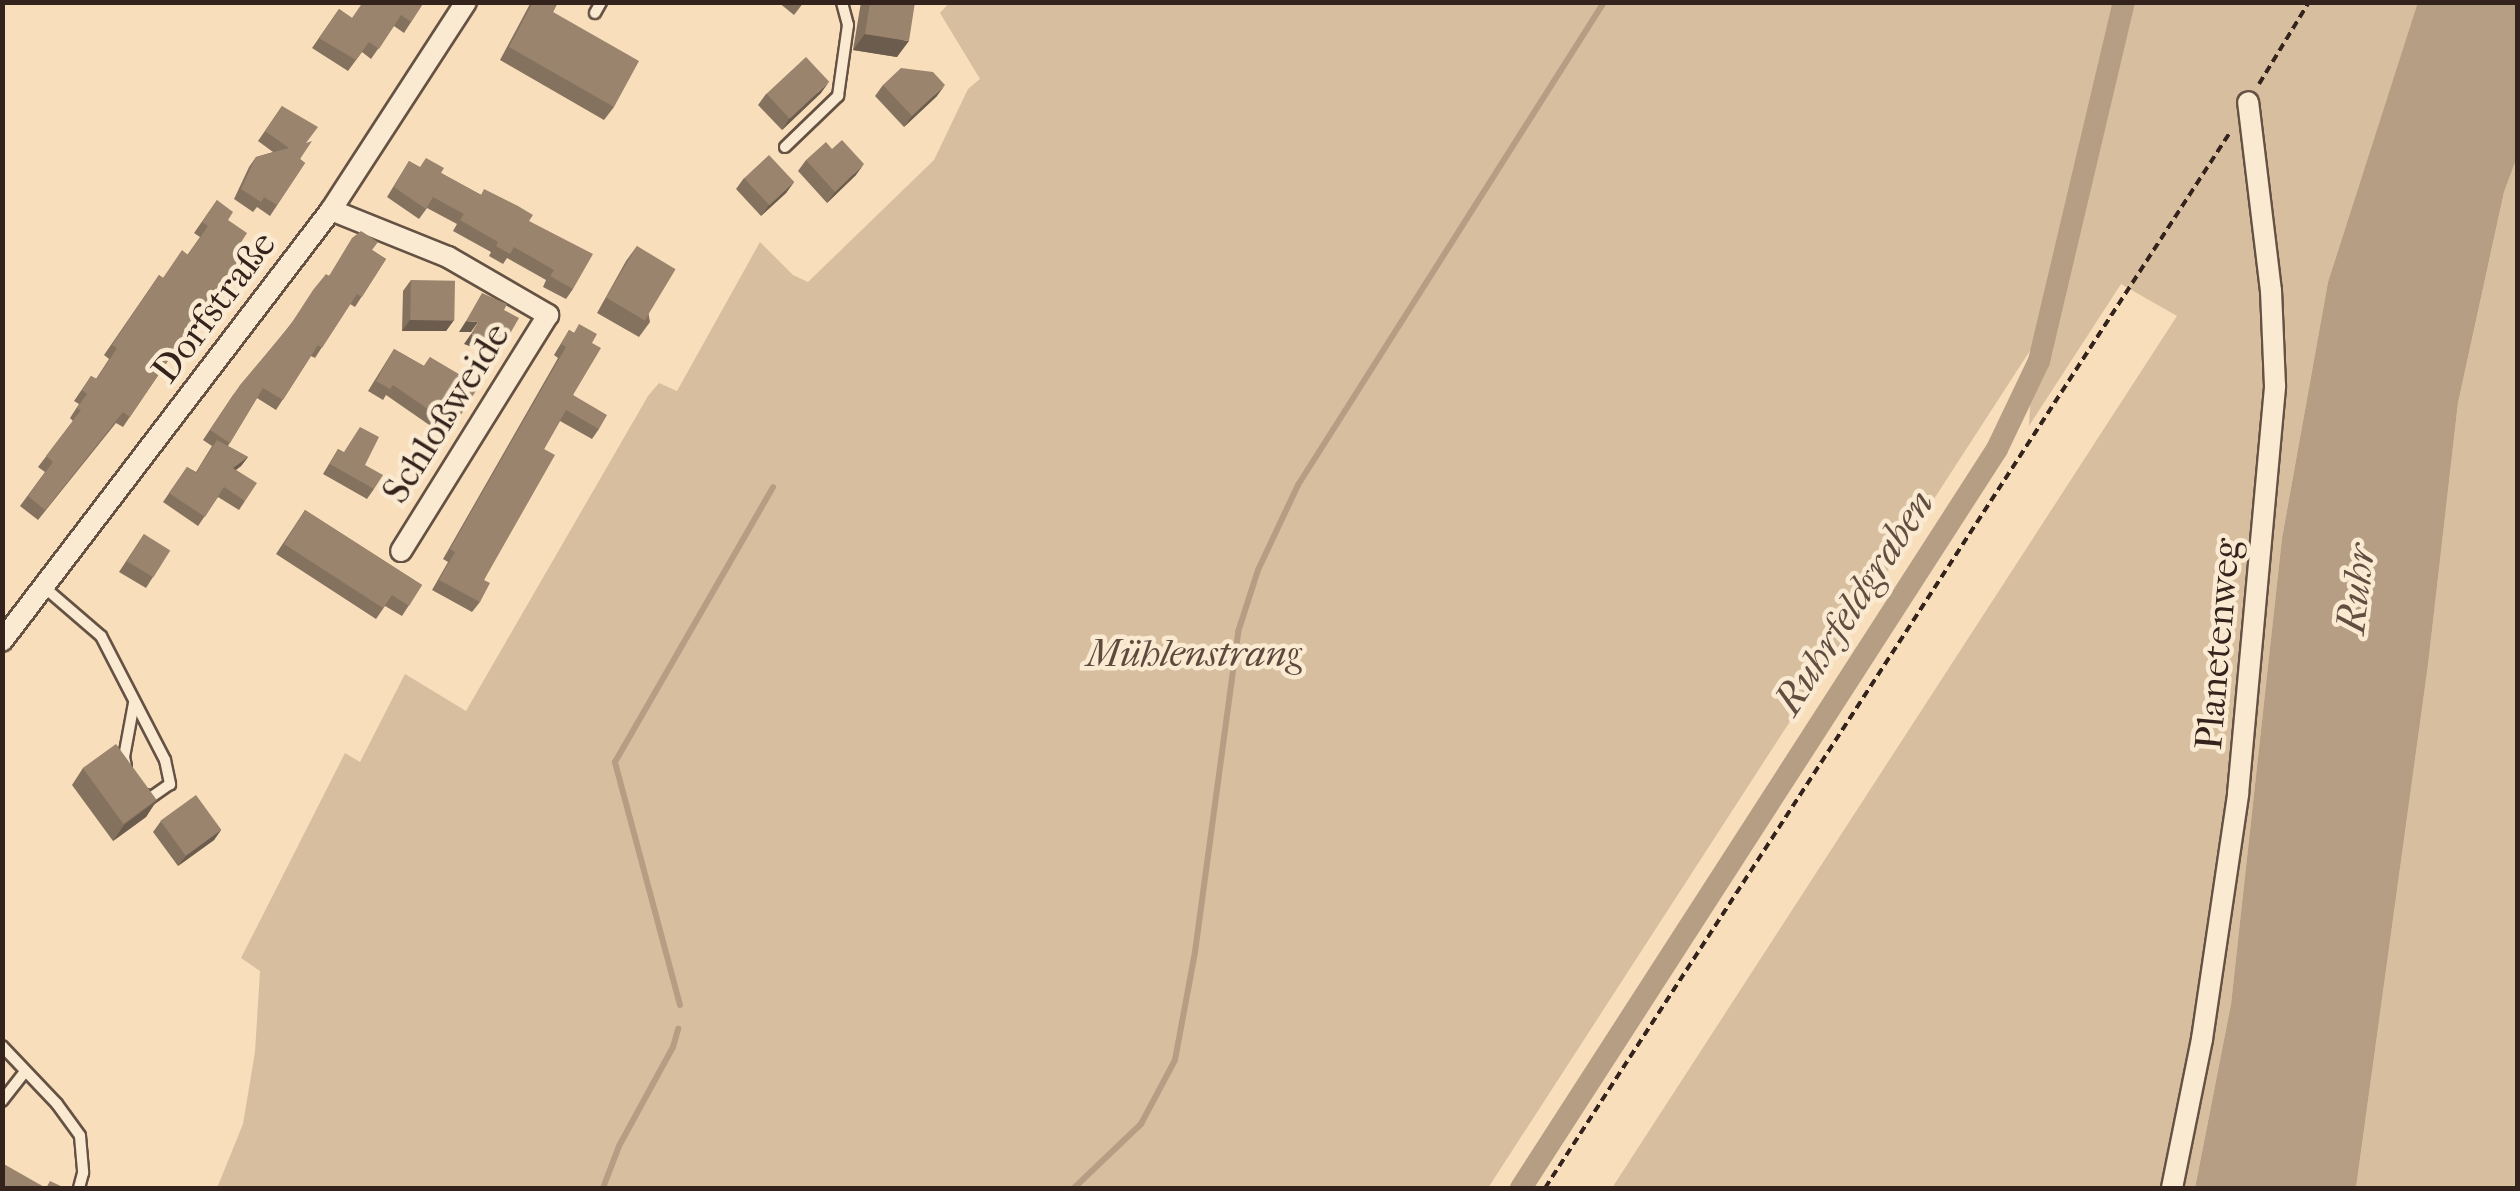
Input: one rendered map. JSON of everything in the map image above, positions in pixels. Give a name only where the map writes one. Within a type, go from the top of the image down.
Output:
[{"type":"street","name":"Dorfstraße","points":[[2,642],[331,210],[466,2]]},
{"type":"street","name":"Planetenweg","points":[[2172,1188],[2202,1039],[2238,794],[2273,404],[2270,292],[2248,102]]},
{"type":"street","name":"Schloßweide","points":[[331,210],[448,257],[548,315],[401,551]]},
{"type":"lane","points":[[786,147],[838,96],[848,25],[842,2]]},
{"type":"lane","points":[[44,587],[101,636],[165,760],[170,784],[150,798],[136,785],[124,757],[134,703]]},
{"type":"lane","points":[[2,1046],[57,1104],[80,1136],[80,1188]]},
{"type":"lane","points":[[2,1101],[26,1072]]},
{"type":"path","points":[[1546,1188],[2309,2]]},
{"type":"green space","name":"Mühlenstrang","points":[[949,3],[2418,3],[2328,282],[2282,538],[2231,1004],[2195,1188],[1612,1188],[2177,316],[2121,284],[2029,426],[2033,346],[1488,1188],[217,1188],[243,1124],[255,1052],[260,971],[241,958],[345,753],[360,762],[405,674],[466,711],[648,396],[659,383],[677,391],[760,242],[793,275],[808,282],[934,160],[968,89],[980,79],[940,13]]},
{"type":"green space","points":[[2517,154],[2517,1188],[2356,1188],[2428,665],[2458,403],[2504,192]]},
{"type":"water","name":"Ruhr","points":[[2418,2],[2517,3],[2518,154],[2504,192],[2458,403],[2428,665],[2356,1188],[2195,1188],[2231,1004],[2282,538],[2328,282]]},
{"type":"building","points":[[363,2],[424,2],[411,22],[401,15],[379,49],[369,42],[356,60],[319,38],[339,9],[352,18]]},
{"type":"building","points":[[533,2],[558,2],[553,12],[639,61],[614,107],[509,47]]},
{"type":"building","points":[[870,2],[915,2],[909,41],[865,34]]},
{"type":"building","points":[[806,57],[829,82],[790,119],[767,94]]},
{"type":"building","points":[[901,68],[933,72],[945,85],[912,116],[883,85]]},
{"type":"building","points":[[282,106],[318,127],[300,159],[305,163],[277,205],[264,197],[261,202],[241,189],[256,157],[289,148],[265,131]]},
{"type":"building","points":[[842,140],[864,164],[835,192],[806,160],[826,142],[832,149]]},
{"type":"building","points":[[769,155],[794,182],[769,205],[744,178]]},
{"type":"building","points":[[426,158],[444,168],[441,173],[481,195],[484,189],[518,206],[533,215],[529,221],[593,254],[573,289],[550,276],[554,270],[514,247],[510,254],[496,246],[498,242],[460,220],[464,214],[433,197],[426,209],[394,187],[409,161],[420,167]]},
{"type":"building","points":[[217,200],[233,212],[228,220],[247,233],[238,247],[248,254],[221,291],[217,288],[130,417],[123,412],[45,510],[28,496],[53,462],[46,456],[81,410],[77,408],[87,394],[82,390],[91,376],[97,379],[117,348],[112,345],[159,275],[163,278],[182,250],[188,255],[208,226],[202,222]]},
{"type":"building","points":[[361,231],[378,242],[372,250],[386,259],[362,297],[357,294],[283,400],[263,388],[230,443],[210,430],[240,385]]},
{"type":"building","points":[[637,246],[676,269],[645,321],[606,297]]},
{"type":"building","points":[[411,280],[455,281],[454,321],[410,320]]},
{"type":"building","points":[[482,293],[507,304],[504,310],[519,318],[503,346],[471,334],[478,322],[466,321]]},
{"type":"building","points":[[579,324],[597,334],[592,343],[601,348],[573,395],[607,415],[599,429],[566,410],[544,449],[555,455],[484,580],[490,583],[480,602],[439,580],[455,552],[450,549],[566,347],[561,344],[569,330],[574,333]]},
{"type":"building","points":[[394,349],[424,366],[430,357],[479,386],[457,421],[448,416],[445,421],[393,385],[390,389],[376,381]]},
{"type":"building","points":[[360,427],[379,437],[365,465],[383,475],[374,489],[330,464],[338,449],[344,452]]},
{"type":"building","points":[[217,440],[248,457],[233,468],[257,483],[245,501],[224,487],[205,517],[169,493],[187,467],[196,473]]},
{"type":"building","points":[[305,510],[422,585],[409,606],[392,595],[383,608],[284,544]]},
{"type":"building","points":[[144,534],[170,550],[153,578],[127,561]]},
{"type":"building","points":[[116,744],[157,800],[123,824],[83,768]]},
{"type":"building","points":[[196,795],[221,830],[186,856],[160,821]]},
{"type":"building","points":[[2,1163],[46,1188],[2,1188]]},
{"type":"building","points":[[50,1181],[65,1188],[46,1188]]},
{"type":"waterway","name":"Mühlenstrang","points":[[1074,1188],[1141,1124],[1175,1060],[1195,952],[1238,632],[1258,570],[1298,485],[1604,2]]},
{"type":"waterway","name":"Ruhrfeldgraben","points":[[1521,1188],[1997,449],[2039,361],[2124,2]]},
{"type":"waterway","points":[[680,1005],[615,762],[773,487]]},
{"type":"waterway","points":[[603,1188],[619,1146],[673,1047],[678,1029]]}]
